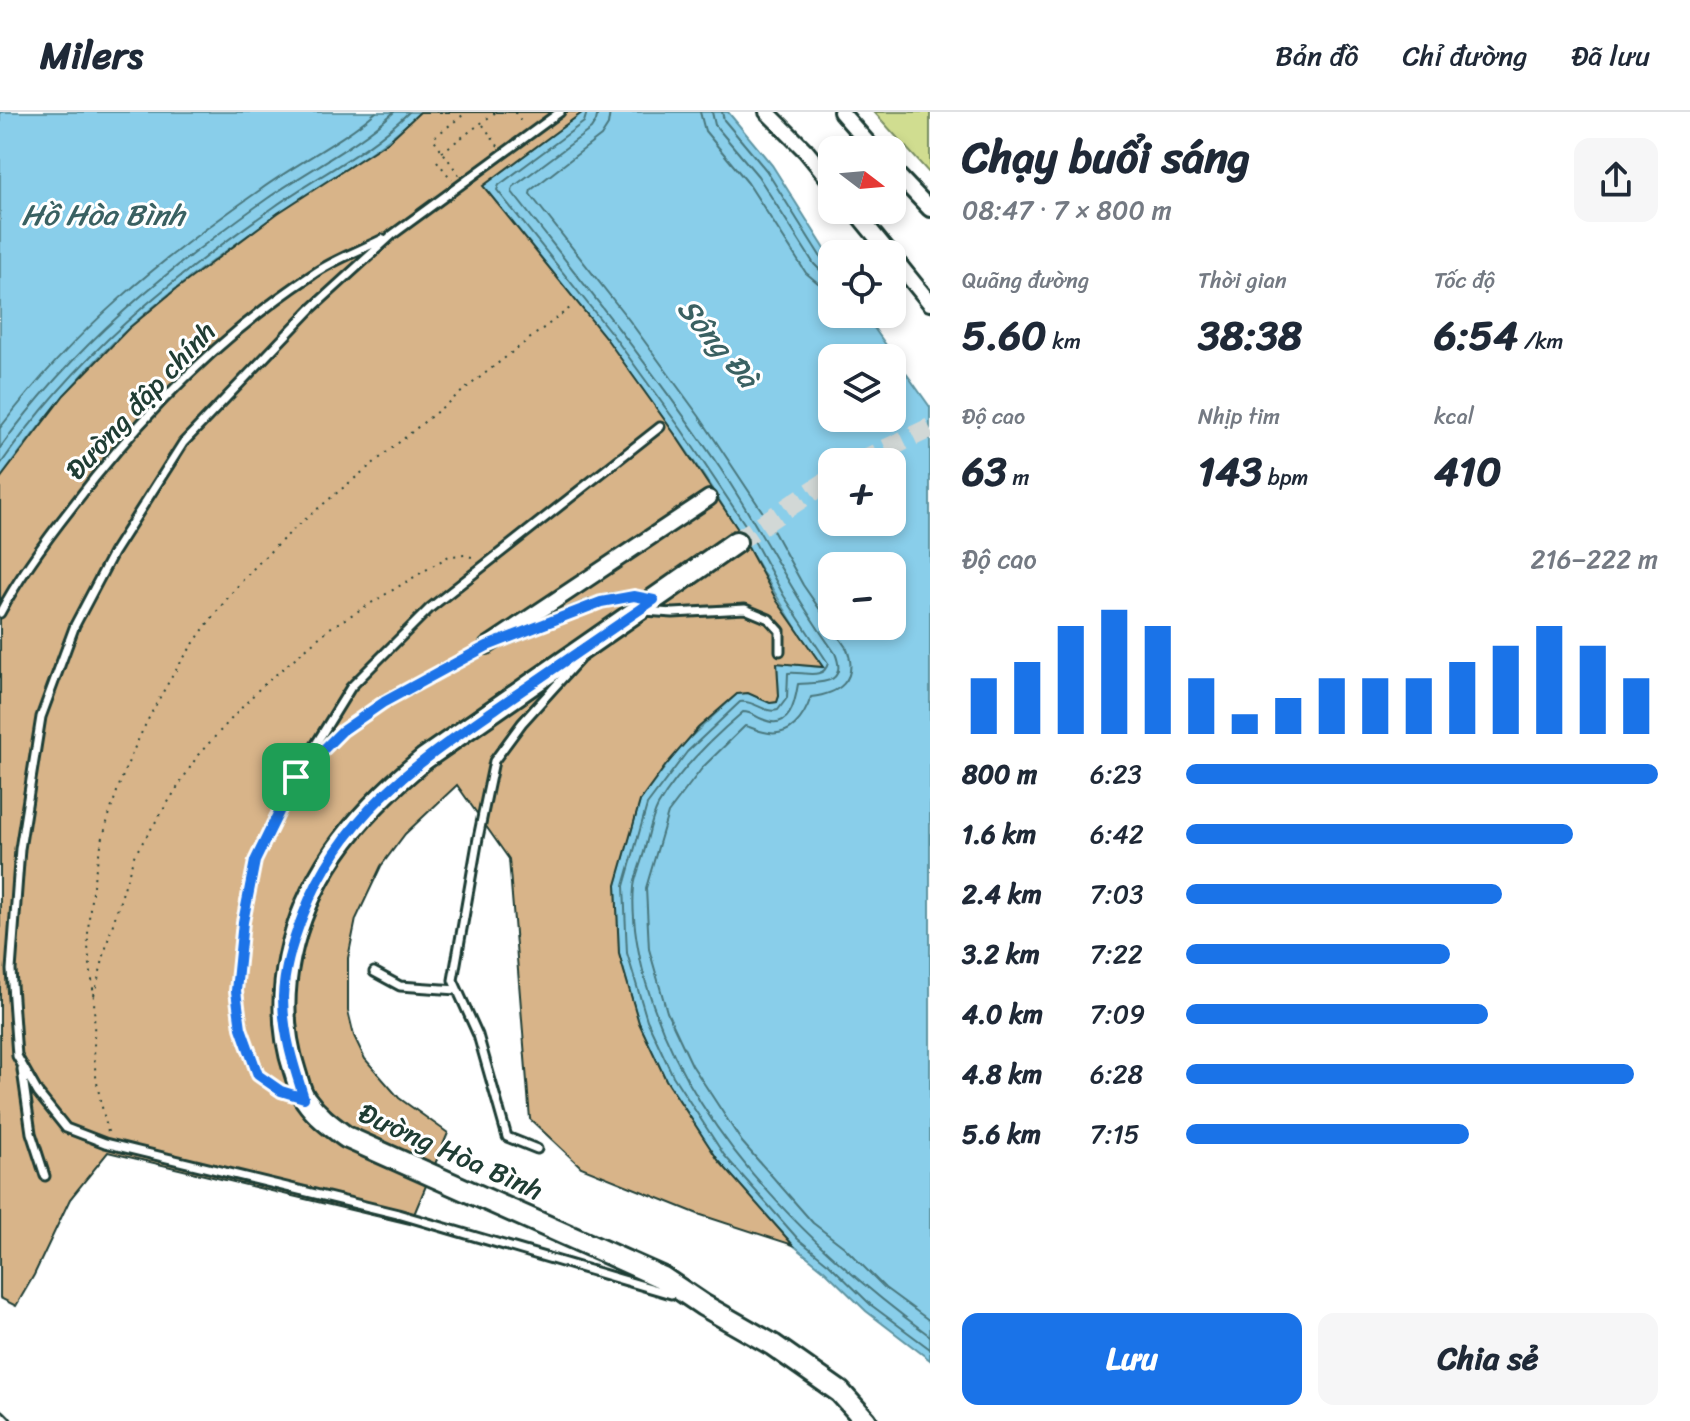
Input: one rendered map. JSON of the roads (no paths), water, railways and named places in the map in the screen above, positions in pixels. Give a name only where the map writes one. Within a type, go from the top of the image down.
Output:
[{"type":"main road","name":"Đường Hòa Bình","points":[[736,542],[424,759],[387,789],[336,851],[316,885],[294,939],[283,995],[287,1047],[304,1098],[324,1121],[346,1137],[663,1278],[773,1345],[840,1392],[866,1421]]},
{"type":"street","points":[[767,112],[818,166]]},
{"type":"street","points":[[841,112],[862,136]]},
{"type":"street","points":[[906,184],[930,209]]},
{"type":"street","points":[[866,224],[879,240]]},
{"type":"street","points":[[906,273],[930,303]]},
{"type":"street","points":[[487,646],[709,498]]},
{"type":"lane","points":[[560,112],[392,235],[311,309],[183,443],[113,553],[75,625],[41,717],[20,849],[11,970],[17,1056],[38,1093],[66,1128],[111,1145],[398,1214],[646,1285],[703,1305]]},
{"type":"lane","name":"Đường đập chính","points":[[0,613],[53,531],[107,460],[173,389],[240,326],[314,273],[392,235]]},
{"type":"lane","points":[[304,1098],[281,1091],[258,1075],[241,1028],[236,991],[243,922],[255,861],[296,777],[351,687],[430,608],[660,427]]},
{"type":"lane","points":[[296,777],[342,731],[384,702],[487,646],[601,602],[634,596],[646,605],[673,613],[745,609],[769,619],[780,631],[780,651]]},
{"type":"lane","points":[[537,1149],[507,1137],[478,1035],[453,980],[494,761],[522,723],[596,640]]},
{"type":"lane","points":[[374,972],[400,986],[457,990]]},
{"type":"lane","points":[[21,1064],[31,1133],[45,1176]]},
{"type":"lane","points":[[0,1415],[6,1421]]},
{"type":"water","name":"Hồ Hòa Bình","points":[[0,112],[420,112],[369,154],[220,255],[131,326],[61,399],[0,479]]},
{"type":"water","name":"Sông Đà","points":[[583,112],[728,112],[772,165],[819,240],[818,328],[874,328],[885,344],[818,344],[818,432],[906,432],[906,373],[930,407],[930,1360],[866,1311],[793,1245],[718,1160],[666,1080],[639,1023],[619,954],[616,885],[640,801],[680,747],[737,694],[748,693],[770,703],[777,702],[777,663],[821,667],[722,504],[681,443],[542,258],[483,186]]},
{"type":"tunnel","points":[[888,448],[930,428]]},
{"type":"tunnel","points":[[736,542],[818,487]]}]
